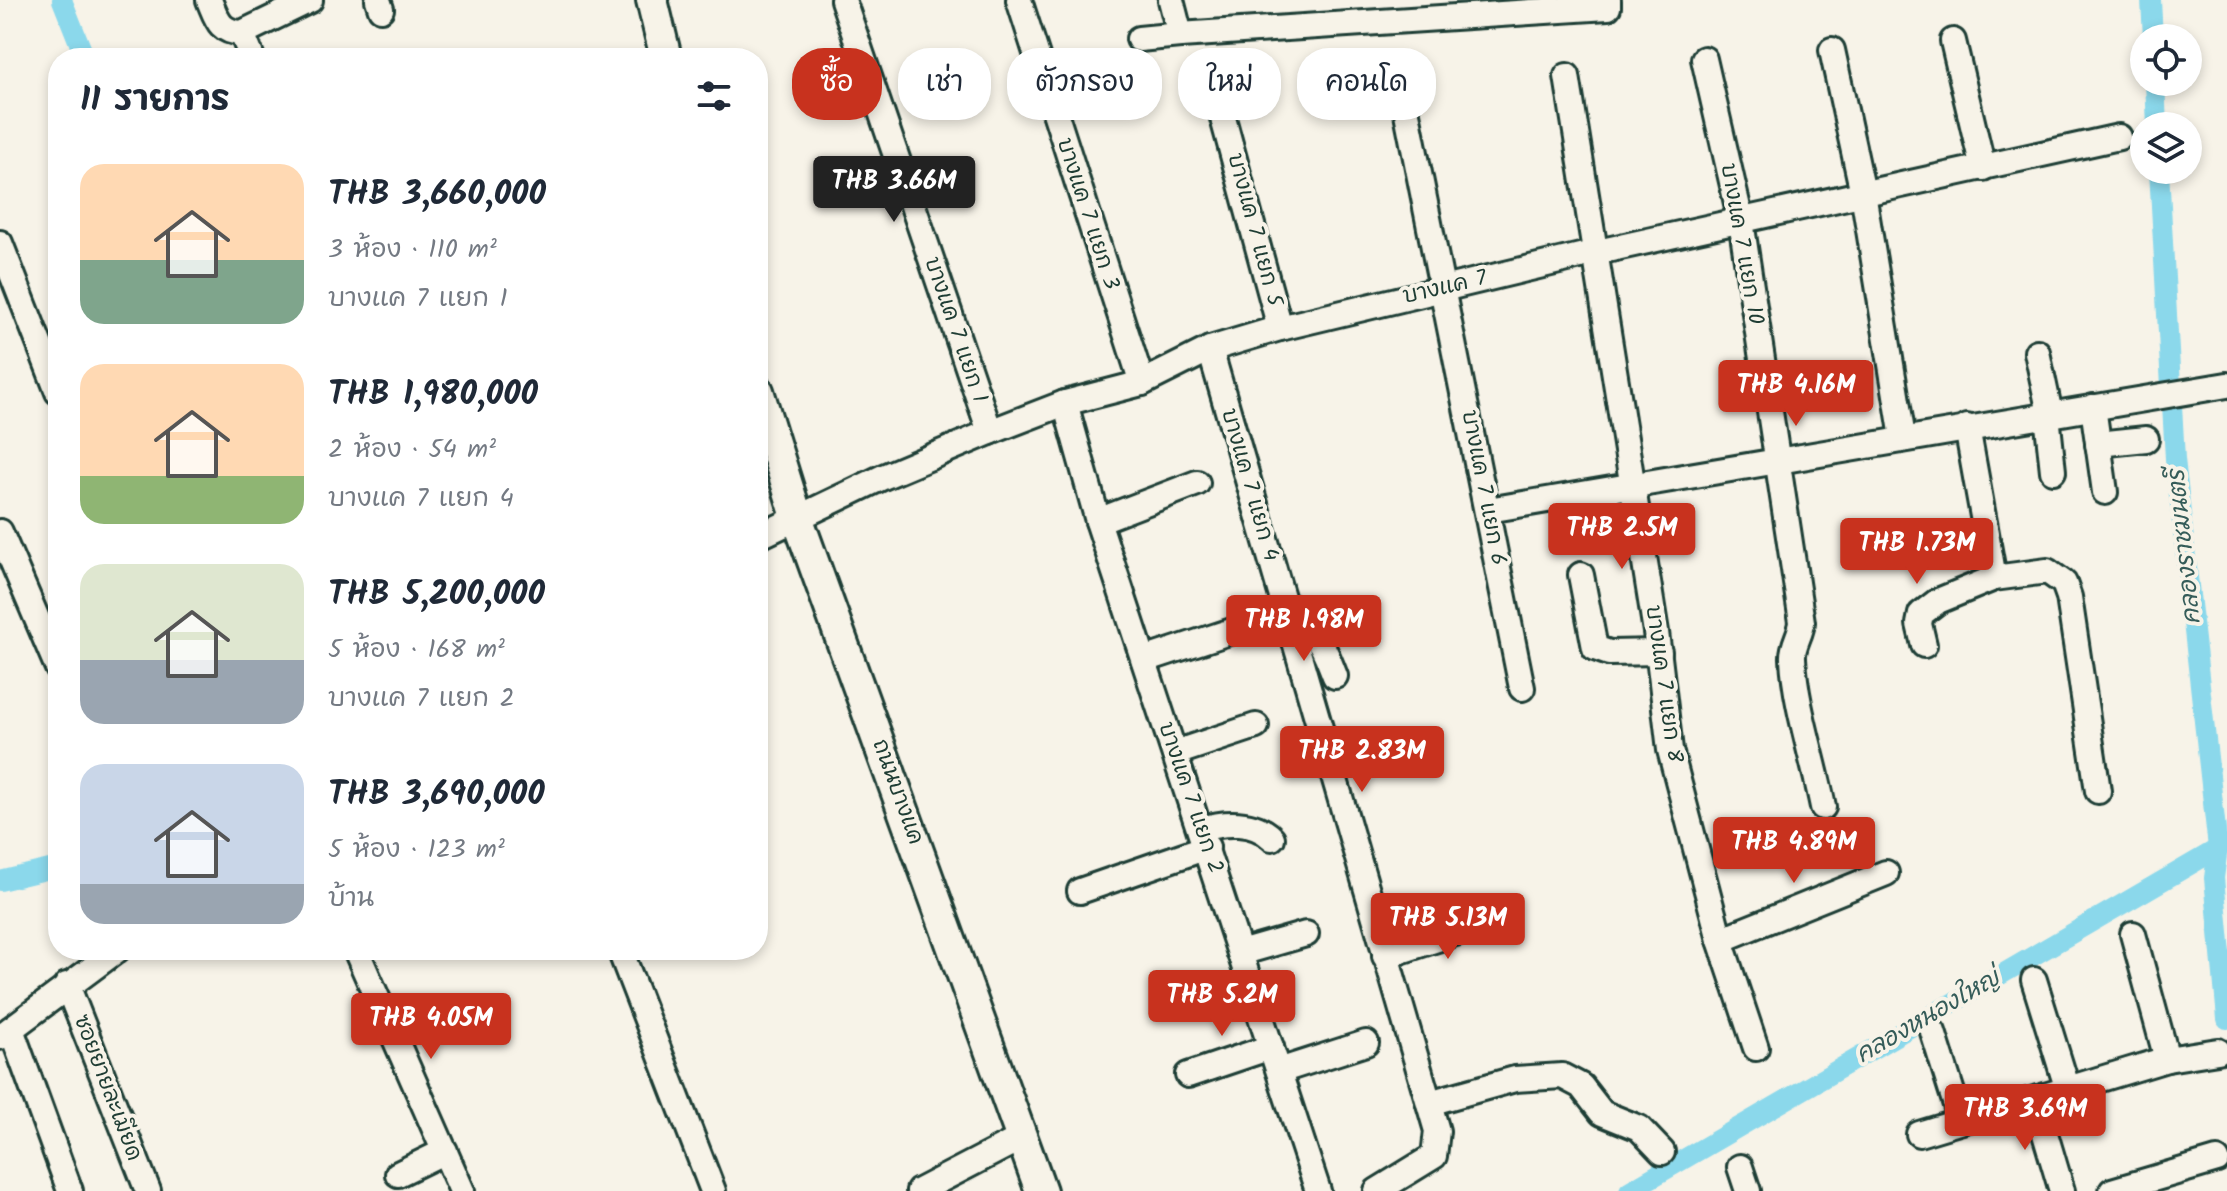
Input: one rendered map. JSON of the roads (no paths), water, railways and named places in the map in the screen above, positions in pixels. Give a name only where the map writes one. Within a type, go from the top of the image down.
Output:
[{"type":"main road","points":[[652,0],[664,48]]},
{"type":"main road","name":"ถนนบางแค","points":[[768,423],[797,517],[1041,1191]]},
{"type":"street","points":[[209,0],[219,26],[230,33],[242,33],[310,0]]},
{"type":"street","name":"บางแค 7 แยก 1","points":[[843,0],[990,432]]},
{"type":"street","name":"บางแค 7 แยก 3","points":[[1019,0],[1142,383]]},
{"type":"street","points":[[1171,0],[1180,35]]},
{"type":"street","points":[[1139,39],[1608,7],[1608,0]]},
{"type":"street","points":[[242,33],[248,48]]},
{"type":"street","points":[[1953,41],[1983,168]]},
{"type":"street","points":[[1832,50],[1863,193],[1903,438]]},
{"type":"street","name":"บางแค 7 แยก 10","points":[[1704,59],[1741,221],[1802,622],[1793,651],[1794,666],[1823,807]]},
{"type":"street","name":"บางแค 7 แยก 8","points":[[1567,76],[1659,652],[1670,750],[1720,940],[1756,1048]]},
{"type":"street","name":"บางแค 7 แยก 5","points":[[1224,120],[1280,328]]},
{"type":"street","name":"บางแค 7 แยก 6","points":[[1409,120],[1522,688]]},
{"type":"street","name":"บางแค 7","points":[[768,532],[990,432],[1065,403],[1142,383],[1210,349],[1280,328],[1593,253],[2119,137]]},
{"type":"street","points":[[0,243],[48,366]]},
{"type":"street","name":"บางแค 7 แยก 4","points":[[1210,349],[1438,1138],[1434,1156],[1377,1191]]},
{"type":"street","points":[[2037,352],[2049,414],[2053,471]]},
{"type":"street","points":[[1488,510],[2215,387]]},
{"type":"street","name":"บางแค 7 แยก 2","points":[[1065,403],[1098,521],[1318,1191]]},
{"type":"street","points":[[2093,407],[2105,492]]},
{"type":"street","points":[[1967,427],[1994,578]]},
{"type":"street","points":[[2098,444],[2146,439]]},
{"type":"street","points":[[1098,521],[1197,483]]},
{"type":"street","points":[[0,532],[48,645]]},
{"type":"street","points":[[1924,645],[1919,624],[1927,608],[1994,578],[2036,570],[2047,571],[2064,583],[2069,597],[2098,791]]},
{"type":"street","points":[[1581,575],[1595,648],[1609,653],[1659,652]]},
{"type":"street","points":[[1288,624],[1300,624],[1315,633],[1335,676]]},
{"type":"street","points":[[1144,660],[1232,631]]},
{"type":"street","points":[[1175,753],[1256,726]]},
{"type":"street","points":[[1080,891],[1241,824],[1265,831],[1272,838]]},
{"type":"street","points":[[1720,940],[1886,873]]},
{"type":"street","points":[[1385,956],[1495,920]]},
{"type":"street","points":[[1240,953],[1306,934]]},
{"type":"street","points":[[2133,934],[2167,1059]]},
{"type":"street","points":[[70,1191],[5,1033],[103,960]]},
{"type":"street","points":[[360,960],[462,1191]]},
{"type":"street","points":[[630,960],[713,1191]]},
{"type":"street","points":[[2034,980],[2068,1090]]},
{"type":"street","name":"ซอยยายละเมียด","points":[[67,985],[148,1191]]},
{"type":"street","points":[[1933,1032],[1961,1121]]},
{"type":"street","points":[[1279,1071],[1366,1043]]},
{"type":"street","points":[[1188,1075],[1271,1047]]},
{"type":"street","points":[[1919,1134],[2167,1059],[2218,1051]]},
{"type":"street","points":[[1429,1103],[1515,1079],[1562,1076],[1581,1086],[1602,1113],[1639,1128],[1662,1152]]},
{"type":"street","points":[[2035,1100],[2062,1191]]},
{"type":"street","points":[[919,1191],[1021,1138]]},
{"type":"street","points":[[398,1174],[445,1151]]},
{"type":"street","points":[[2112,1191],[2217,1160]]},
{"type":"street","points":[[1740,1167],[1748,1191]]},
{"type":"waterway","points":[[62,0],[81,48]]},
{"type":"waterway","name":"คลองราชมนตรี","points":[[2151,0],[2152,24]]},
{"type":"waterway","name":"คลองราชมนตรี","points":[[2156,96],[2156,112]]},
{"type":"waterway","name":"คลองราชมนตรี","points":[[2160,184],[2175,459],[2218,848],[2214,878],[2227,1019]]},
{"type":"waterway","name":"คลองหนองใหญ่","points":[[1629,1191],[2224,845]]},
{"type":"waterway","points":[[0,881],[48,869]]}]
